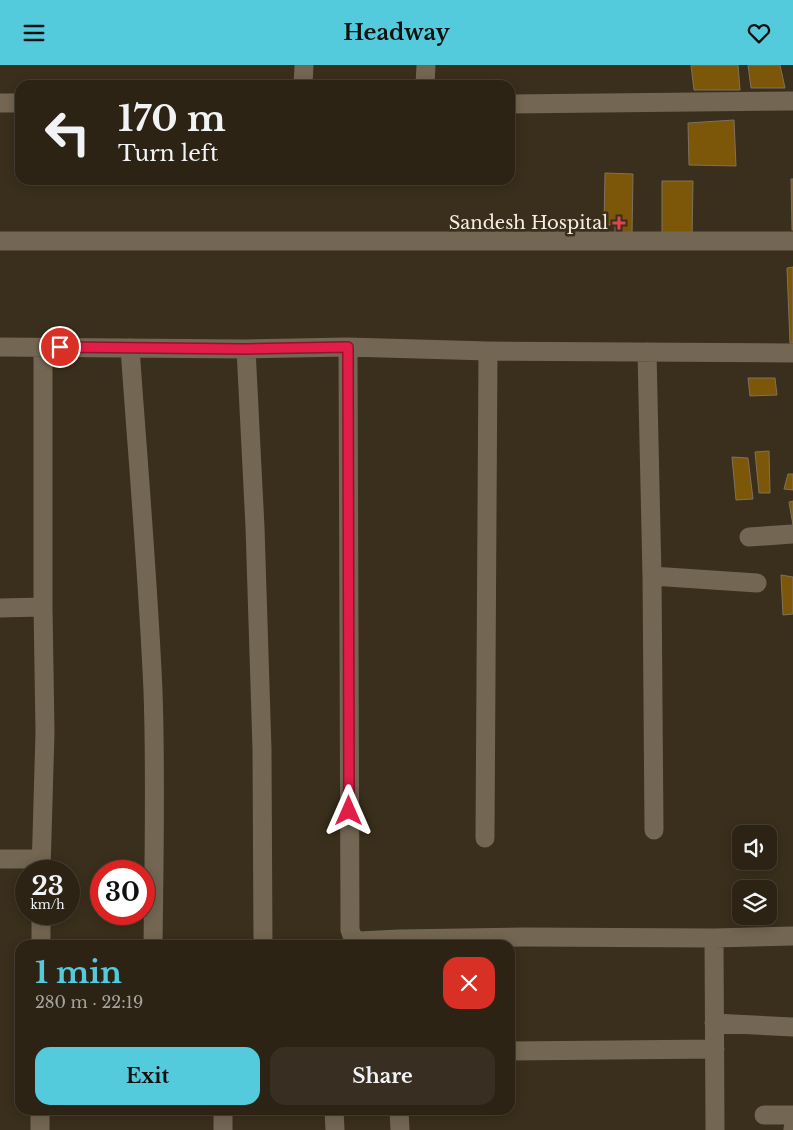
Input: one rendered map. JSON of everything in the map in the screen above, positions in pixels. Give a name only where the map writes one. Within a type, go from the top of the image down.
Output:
[{"type":"street","points":[[303,80],[304,65]]},
{"type":"street","points":[[425,80],[426,65]]},
{"type":"street","points":[[515,104],[793,101]]},
{"type":"street","points":[[0,103],[15,103]]},
{"type":"street","points":[[0,241],[793,241]]},
{"type":"street","points":[[0,347],[246,349],[348,347],[488,351],[793,353]]},
{"type":"street","points":[[41,860],[44,732],[43,347]]},
{"type":"street","points":[[348,347],[350,930],[353,938],[357,940]]},
{"type":"street","points":[[130,348],[153,693],[153,940]]},
{"type":"street","points":[[246,349],[262,749],[263,940]]},
{"type":"street","points":[[485,838],[488,351]]},
{"type":"street","points":[[647,352],[652,576],[654,830]]},
{"type":"street","points":[[749,537],[793,534]]},
{"type":"street","points":[[652,576],[757,583]]},
{"type":"street","points":[[0,608],[43,607]]},
{"type":"street","points":[[0,859],[15,861]]},
{"type":"street","points":[[41,925],[41,940]]},
{"type":"street","points":[[445,940],[515,937],[714,938],[793,936]]},
{"type":"street","points":[[714,938],[715,1130]]},
{"type":"street","points":[[714,1023],[793,1027]]},
{"type":"street","points":[[515,1051],[715,1049]]},
{"type":"street","points":[[40,1115],[40,1130]]},
{"type":"street","points":[[223,1115],[223,1130]]},
{"type":"street","points":[[334,1115],[335,1130]]},
{"type":"street","points":[[399,1115],[400,1130]]},
{"type":"street","points":[[764,1115],[793,1115]]},
{"type":"building","points":[[691,65],[738,65],[740,90],[694,90]]},
{"type":"building","points":[[748,65],[780,65],[785,88],[751,88]]},
{"type":"building","points":[[734,120],[736,166],[689,165],[688,123]]},
{"type":"building","points":[[605,173],[633,174],[632,234],[615,234],[615,225],[604,225]]},
{"type":"building","points":[[791,179],[793,179],[793,230],[792,230]]},
{"type":"building","points":[[662,181],[693,181],[692,237],[662,236]]},
{"type":"building","points":[[793,267],[793,343],[790,343],[787,268]]},
{"type":"building","points":[[748,378],[775,378],[777,395],[750,396]]},
{"type":"building","points":[[769,451],[770,493],[759,493],[755,452]]},
{"type":"building","points":[[732,457],[748,458],[753,499],[736,500]]},
{"type":"building","points":[[788,474],[793,474],[793,490],[784,489]]},
{"type":"building","points":[[793,501],[793,525],[789,502]]},
{"type":"building","points":[[781,575],[793,577],[793,614],[783,615]]},
{"type":"place","name":"Sandesh Hospital","points":[[619,223]]},
{"type":"route","points":[[60,347],[246,349],[348,347],[349,811]]}]
